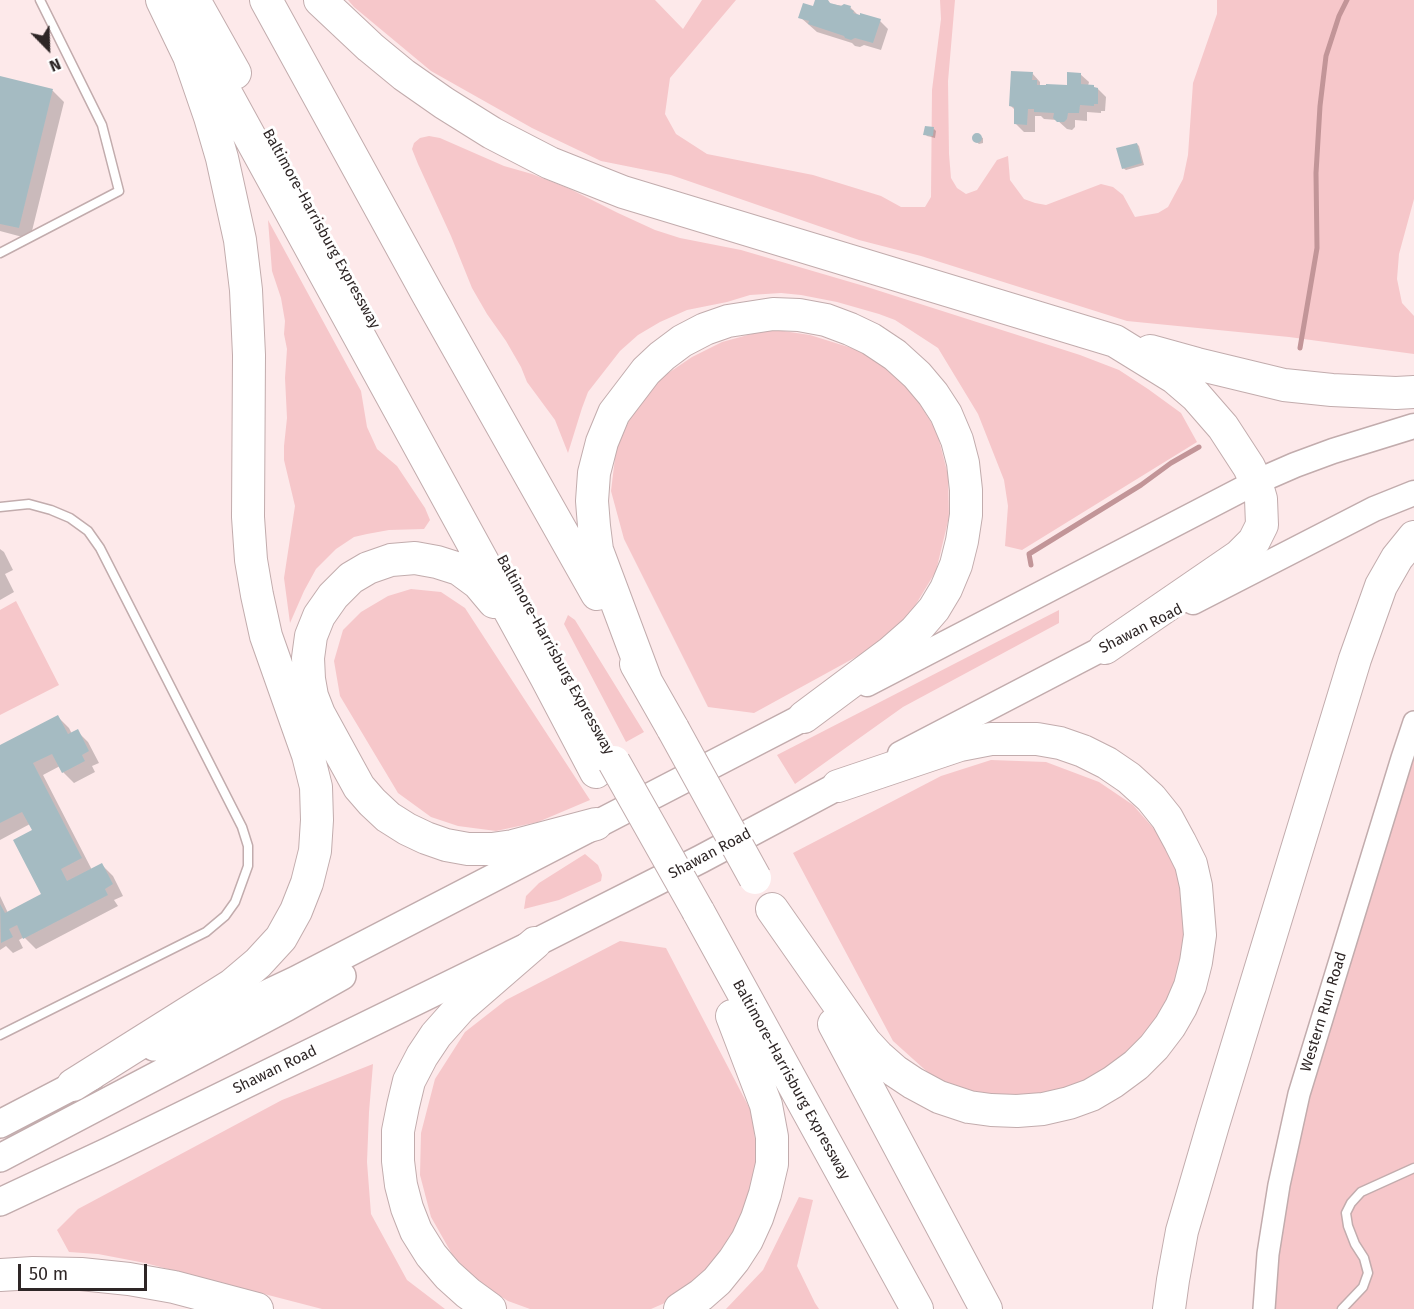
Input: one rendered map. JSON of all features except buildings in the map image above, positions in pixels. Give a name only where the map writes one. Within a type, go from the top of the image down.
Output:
[{"type":"highway","points":[[74,1085],[232,985],[258,963],[281,938],[296,911],[307,883],[315,851],[318,820],[315,787],[308,755],[266,636],[251,560],[248,517],[249,355],[246,290],[240,240],[232,199],[210,117],[189,56],[162,0]]},
{"type":"highway","points":[[173,0],[546,677]]},
{"type":"highway","name":"Baltimore-Harrisburg Expressway","points":[[194,0],[605,767],[688,916],[917,1309]]},
{"type":"highway","points":[[266,0],[427,293],[674,729],[986,1309]]},
{"type":"highway","points":[[320,0],[370,47],[444,104],[492,133],[550,163],[623,192],[1197,364],[1284,385],[1332,390],[1414,392]]},
{"type":"highway","points":[[646,681],[597,550],[594,526],[592,501],[594,473],[602,442],[614,413],[628,392],[662,356],[682,341],[705,329],[729,321],[773,314],[799,315],[826,320],[871,339],[895,355],[933,394],[946,414],[957,440],[963,464],[966,515],[956,565],[946,590],[934,609],[915,631],[891,652],[804,717]]},
{"type":"highway","points":[[1105,648],[1239,556],[1254,541],[1262,525],[1261,499],[1256,482],[1223,427],[1196,396],[1175,378],[1115,341]]},
{"type":"highway","points":[[1169,1309],[1185,1221],[1355,659],[1381,586],[1397,558],[1414,537]]},
{"type":"highway","points":[[596,824],[513,846],[468,849],[426,838],[388,817],[359,787],[319,714],[312,696],[308,658],[311,636],[319,616],[333,596],[351,578],[368,568],[391,560],[415,558],[459,569],[477,583],[495,604],[605,767]]},
{"type":"highway","points":[[772,909],[865,1042],[878,1056],[895,1071],[922,1088],[939,1097],[969,1107],[991,1110],[1034,1110],[1069,1103],[1091,1095],[1136,1065],[1155,1047],[1181,1007],[1190,987],[1200,935],[1196,886],[1191,864],[1167,819],[1151,798],[1129,778],[1107,763],[1060,743],[1037,739],[991,739],[960,745],[838,786]]},
{"type":"highway","points":[[680,1309],[717,1281],[747,1240],[765,1194],[772,1164],[772,1137],[766,1105],[732,1016],[688,916]]},
{"type":"highway","points":[[490,1309],[448,1275],[416,1232],[401,1185],[398,1131],[402,1106],[410,1081],[422,1056],[436,1035],[460,1008],[535,943]]},
{"type":"highway","points":[[732,1016],[844,1206],[910,1309]]},
{"type":"highway","points":[[0,1275],[81,1274],[129,1279],[174,1287],[257,1309]]},
{"type":"main road","points":[[0,1124],[74,1085],[296,980],[1256,482],[1333,451],[1414,426]]},
{"type":"main road","name":"Shawan Road","points":[[0,1202],[120,1146],[535,943],[1374,509],[1414,493]]},
{"type":"main road","points":[[0,1158],[357,968],[500,875]]},
{"type":"street","name":"Western Run Road","points":[[1264,1309],[1268,1254],[1277,1197],[1299,1094],[1414,722]]},
{"type":"lane","points":[[0,253],[119,191],[102,125],[40,0]]},
{"type":"lane","points":[[0,507],[29,504],[70,518],[88,531],[100,548],[242,827],[248,846],[248,866],[235,902],[225,916],[206,932],[0,1035]]},
{"type":"lane","points":[[1342,1309],[1363,1287],[1368,1273],[1364,1258],[1348,1226],[1347,1214],[1351,1203],[1361,1192],[1414,1168]]},
{"type":"shaded area","points":[[348,0],[655,0],[683,29],[702,0],[736,0],[670,78],[665,114],[676,134],[707,154],[813,175],[881,196],[901,207],[925,207],[931,197],[932,90],[941,19],[940,0],[955,0],[948,81],[951,178],[957,188],[966,194],[977,190],[997,160],[1008,156],[1010,180],[1024,199],[1046,205],[1101,184],[1113,187],[1123,195],[1135,217],[1158,213],[1168,207],[1183,179],[1188,155],[1193,83],[1217,14],[1217,0],[1414,0],[1414,199],[1399,254],[1397,279],[1402,303],[1414,316],[1414,354],[1289,337],[1127,321],[921,256],[859,240],[671,175],[601,161],[532,128],[431,71]]},
{"type":"shaded area","points":[[429,136],[440,138],[504,166],[570,189],[655,230],[680,238],[741,250],[864,286],[1080,355],[1119,370],[1181,413],[1197,442],[1022,550],[1005,546],[1008,506],[1004,480],[978,414],[938,348],[895,320],[879,314],[837,302],[781,293],[750,295],[687,310],[638,335],[620,351],[588,392],[568,453],[555,420],[527,382],[506,341],[472,288],[412,149],[414,143],[420,138]]},
{"type":"shaded area","points":[[268,220],[361,391],[367,427],[377,449],[397,466],[425,508],[430,520],[424,529],[389,530],[367,534],[354,537],[336,549],[316,569],[290,623],[284,578],[295,506],[284,460],[287,418],[285,378],[287,349],[281,298],[272,271]]},
{"type":"shaded area","points":[[770,329],[810,335],[858,350],[891,371],[915,396],[937,432],[948,475],[949,517],[936,571],[907,619],[867,651],[754,713],[708,707],[624,539],[611,491],[616,450],[632,414],[658,380],[692,357],[722,342]]},
{"type":"shaded area","points":[[411,589],[441,592],[465,608],[590,800],[538,822],[496,831],[458,826],[431,817],[398,793],[340,696],[334,661],[343,630],[361,612],[388,596]]},
{"type":"shaded area","points":[[16,601],[59,685],[0,715],[0,610]]},
{"type":"shaded area","points":[[1059,610],[1059,623],[903,707],[795,784],[777,755]]},
{"type":"shaded area","points":[[568,615],[575,620],[644,732],[626,742],[564,624]]},
{"type":"shaded area","points":[[1414,749],[1414,1309],[1273,1309],[1277,1254],[1289,1185],[1310,1095]]},
{"type":"shaded area","points":[[991,760],[1046,762],[1099,782],[1133,805],[1162,838],[1180,877],[1187,950],[1174,998],[1119,1067],[1051,1099],[970,1095],[933,1077],[893,1041],[793,853],[941,776]]},
{"type":"shaded area","points":[[585,854],[598,865],[602,875],[601,881],[559,900],[524,909],[526,896],[539,883]]},
{"type":"shaded area","points":[[620,941],[666,948],[752,1113],[758,1166],[736,1243],[674,1299],[651,1309],[530,1309],[508,1301],[475,1280],[452,1254],[431,1217],[420,1175],[421,1133],[435,1079],[465,1032],[506,1000]]},
{"type":"shaded area","points":[[373,1064],[367,1162],[371,1214],[407,1280],[445,1309],[322,1309],[145,1263],[98,1254],[69,1252],[57,1230],[78,1209],[282,1100]]},
{"type":"shaded area","points":[[799,1197],[813,1200],[797,1266],[819,1309],[726,1309],[763,1270]]},
{"type":"waterway","points":[[1300,348],[1317,248],[1316,173],[1326,56],[1339,16],[1347,0]]},
{"type":"waterway","points":[[1031,565],[1029,554],[1199,447]]}]
